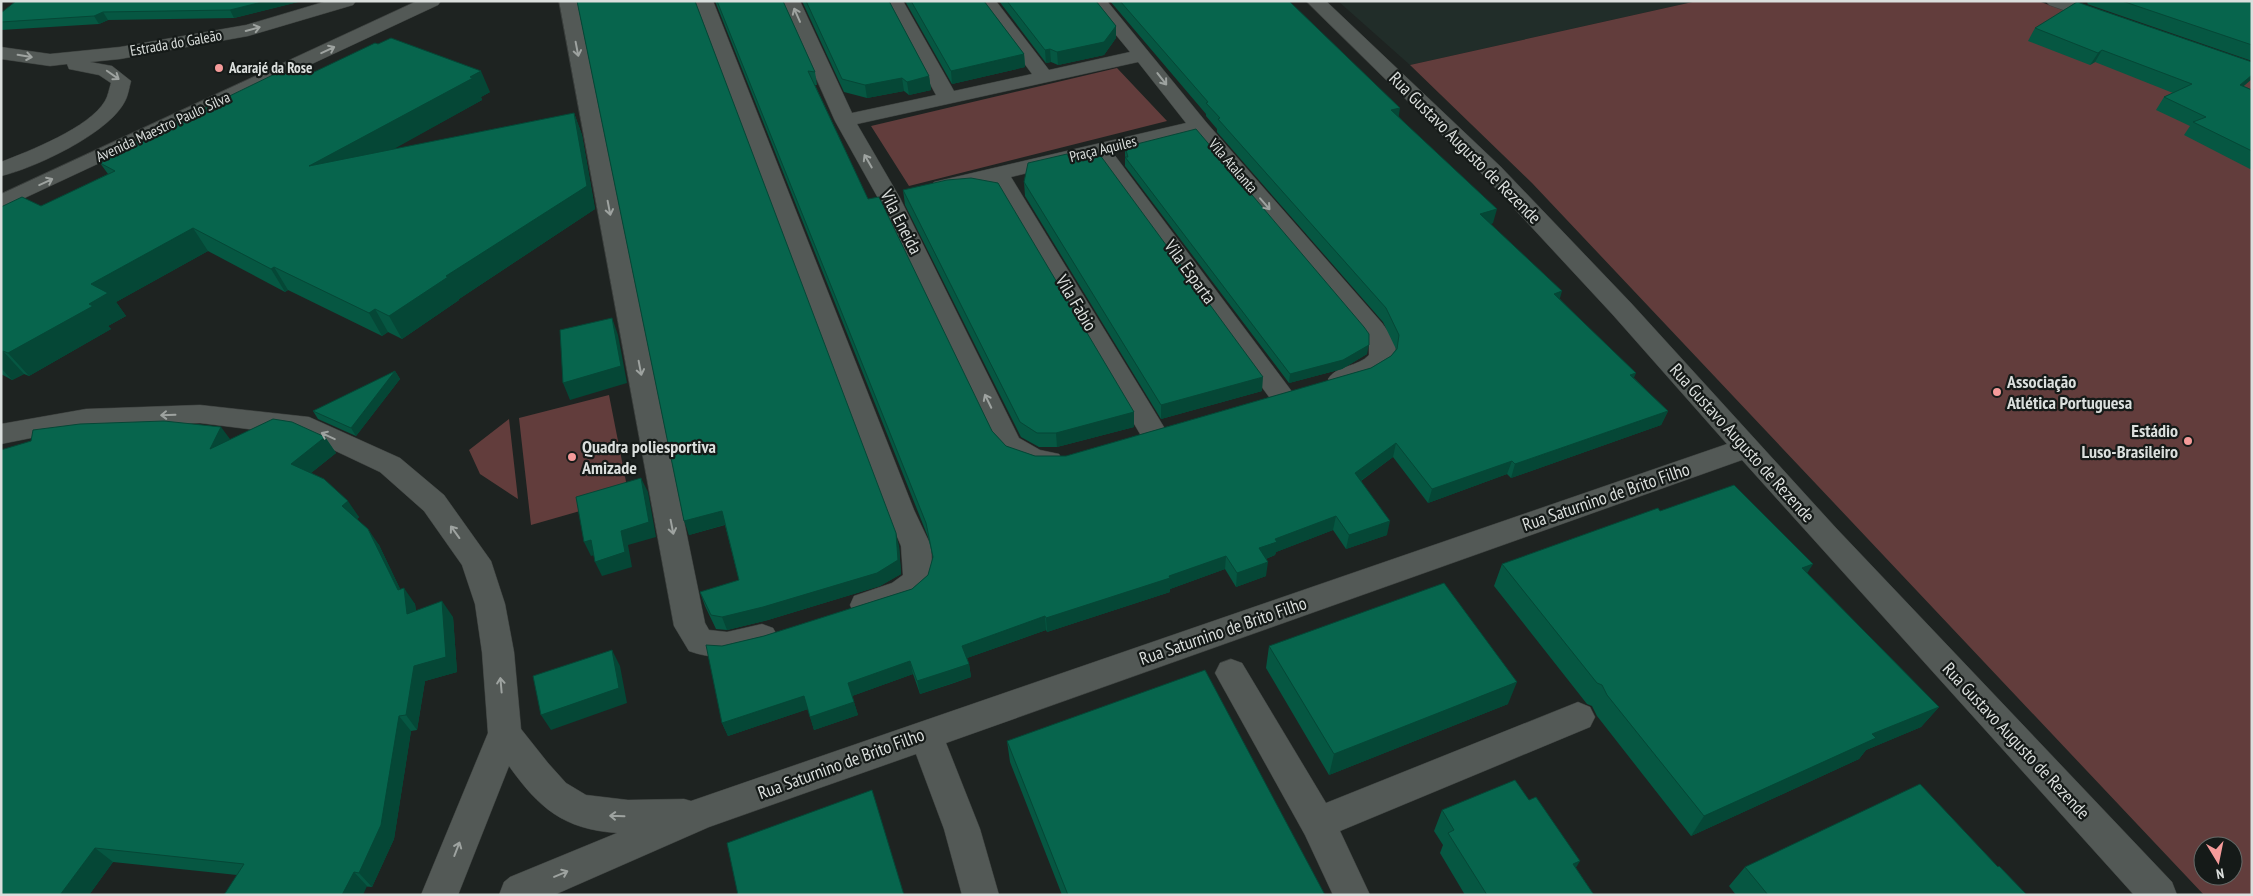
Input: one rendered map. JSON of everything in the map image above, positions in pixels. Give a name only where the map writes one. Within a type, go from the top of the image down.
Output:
[{"type":"street","name":"Estrada do Galeão","points":[[1,53],[50,60],[120,53],[248,30],[346,1]]},
{"type":"street","name":"Avenida Maestro Paulo Silva","points":[[1,202],[432,1]]},
{"type":"street","points":[[568,1],[690,626],[700,642],[727,646],[787,630]]},
{"type":"street","points":[[704,1],[900,510],[916,546],[918,580],[902,592],[842,612]]},
{"type":"street","name":"Vila Eneida","points":[[791,1],[845,121],[908,194],[1009,444],[1034,459],[1046,461],[1074,456]]},
{"type":"street","points":[[894,1],[948,98]]},
{"type":"street","points":[[988,1],[1044,76]]},
{"type":"street","name":"Vila Atalanta","points":[[1096,1],[1143,55],[1199,126],[1373,329],[1382,343],[1382,356],[1373,367],[1359,374],[1253,403]]},
{"type":"street","name":"Rua Gustavo Augusto de Rezende","points":[[1315,1],[1493,172],[1622,309],[1746,448],[2159,895]]},
{"type":"street","points":[[2055,1],[2124,25]]},
{"type":"street","points":[[845,121],[1143,55]]},
{"type":"street","name":"Avenida Maestro Paulo Silva","points":[[1,170],[37,155],[95,123],[114,102],[121,81],[106,70],[50,60]]},
{"type":"street","name":"Praça Aquiles","points":[[908,194],[1199,126]]},
{"type":"street","name":"Vila Esparta","points":[[1100,150],[1281,395]]},
{"type":"street","name":"Vila Fabio","points":[[999,174],[1152,432]]},
{"type":"street","points":[[1,434],[86,418],[200,414],[309,427],[390,465],[434,503],[476,561],[490,604],[498,652],[505,733],[439,895]]},
{"type":"street","points":[[1126,440],[1180,424]]},
{"type":"street","name":"Rua Saturnino de Brito Filho","points":[[517,895],[523,890],[701,814],[1746,448]]},
{"type":"street","points":[[1231,673],[1318,823],[1352,895]]},
{"type":"street","points":[[1318,823],[1578,718]]},
{"type":"street","name":"Rua Saturnino de Brito Filho","points":[[505,733],[538,778],[572,807],[613,817],[701,814]]},
{"type":"street","points":[[925,734],[962,829],[981,895]]},
{"type":"shaded area","points":[[1338,1],[1697,1],[1410,65]]},
{"type":"shaded area","name":"Associação Atlética Portuguesa","points":[[1697,1],[2038,1],[2252,77],[2252,895],[2204,895],[2196,886],[2243,886],[2243,836],[2193,836],[2193,883],[1532,183],[1410,65]]},
{"type":"shaded area","points":[[1117,68],[1167,121],[909,186],[871,126]]},
{"type":"shaded area","name":"Quadra poliesportiva Amizade","points":[[609,395],[629,497],[531,525],[519,418]]},
{"type":"shaded area","points":[[509,419],[518,499],[480,474],[469,450]]},
{"type":"building","points":[[16,1],[266,1],[230,10],[103,12],[94,16],[1,22],[1,13]]},
{"type":"building","points":[[577,1],[695,1],[896,533],[898,560],[877,573],[763,607],[722,617],[711,615],[700,592],[739,580],[722,511],[684,521]]},
{"type":"building","points":[[717,1],[783,1],[815,72],[808,71],[868,199],[879,197],[992,431],[1006,446],[1035,456],[1066,456],[1371,368],[1391,356],[1397,349],[1399,335],[1386,308],[1218,119],[1220,118],[1206,103],[1208,102],[1120,1],[1289,1],[1400,108],[1391,110],[1497,209],[1480,214],[1562,291],[1554,294],[1636,373],[1630,375],[1668,411],[1515,464],[1512,461],[1432,489],[1396,443],[1355,473],[1390,521],[1349,535],[1336,516],[1275,539],[1277,542],[1259,548],[1268,562],[1237,573],[1226,556],[1169,576],[1170,578],[1046,618],[1045,616],[962,646],[969,664],[917,681],[910,661],[848,683],[854,702],[810,717],[804,696],[722,723],[706,645],[722,646],[764,636],[912,589],[928,575],[933,557],[926,523]]},
{"type":"building","points":[[806,1],[889,1],[929,76],[907,82],[902,78],[865,85],[842,79]]},
{"type":"building","points":[[911,1],[984,1],[1024,54],[951,71]]},
{"type":"building","points":[[1007,1],[1096,1],[1116,26],[1104,42],[1057,52],[1050,49],[1045,50]]},
{"type":"building","points":[[2122,1],[2252,1],[2252,45]]},
{"type":"building","points":[[2077,2],[2252,62],[2252,75],[2240,85],[2252,90],[2252,151],[2193,122],[2206,117],[2164,97],[2192,84],[2102,50],[2098,53],[2035,28]]},
{"type":"building","points":[[391,38],[481,71],[470,77],[473,78],[309,166],[574,113],[587,186],[446,276],[448,277],[389,316],[375,309],[369,313],[274,267],[271,269],[193,228],[91,284],[108,293],[89,304],[93,306],[8,353],[1,352],[1,207],[22,197],[41,206],[115,171],[100,163],[116,155],[112,153],[279,72],[284,74],[298,68],[312,73],[375,43],[378,44]]},
{"type":"building","points":[[1196,129],[1364,327],[1369,334],[1369,345],[1343,360],[1290,374],[1125,157],[1128,157],[1125,147]]},
{"type":"building","points":[[1067,154],[1069,158],[1100,155],[1263,377],[1161,405],[1024,182],[1028,163]]},
{"type":"building","points":[[971,178],[998,183],[1134,412],[1056,433],[1037,433],[1020,422],[903,190],[947,180]]},
{"type":"building","points":[[612,318],[621,366],[563,383],[560,330]]},
{"type":"building","points":[[395,371],[351,428],[313,411]]},
{"type":"building","points":[[273,419],[292,422],[325,437],[291,464],[324,479],[348,501],[342,506],[368,529],[398,590],[404,588],[407,614],[442,601],[446,657],[414,666],[406,715],[399,716],[381,825],[359,873],[354,872],[342,895],[224,895],[244,864],[95,848],[60,895],[1,895],[1,450],[31,441],[33,430],[80,424],[164,421],[221,427],[210,449]]},
{"type":"building","points":[[641,478],[649,522],[621,531],[625,552],[595,562],[591,540],[584,542],[576,497]]},
{"type":"building","points":[[1734,485],[1813,564],[1802,568],[1939,707],[1872,734],[1876,738],[1704,816],[1607,695],[1602,685],[1597,683],[1502,564],[1658,508],[1660,511]]},
{"type":"building","points":[[1444,583],[1517,682],[1334,754],[1269,646]]},
{"type":"building","points":[[612,650],[619,688],[541,715],[533,676]]},
{"type":"building","points":[[1205,670],[1325,895],[1068,895],[1007,741]]},
{"type":"building","points":[[1515,780],[1529,800],[1536,797],[1580,861],[1573,864],[1594,895],[1487,895],[1448,833],[1454,830],[1442,810]]},
{"type":"building","points":[[1920,784],[2027,895],[1768,895],[1745,867]]},
{"type":"building","points":[[872,790],[904,895],[738,895],[727,843]]},
{"type":"place","name":"Acarajé da Rose","points":[[219,68]]},
{"type":"place","name":"Associação Atlética Portuguesa","points":[[1997,392]]},
{"type":"place","name":"Estádio Luso-Brasileiro","points":[[2188,441]]},
{"type":"place","name":"Quadra poliesportiva Amizade","points":[[572,457]]}]
